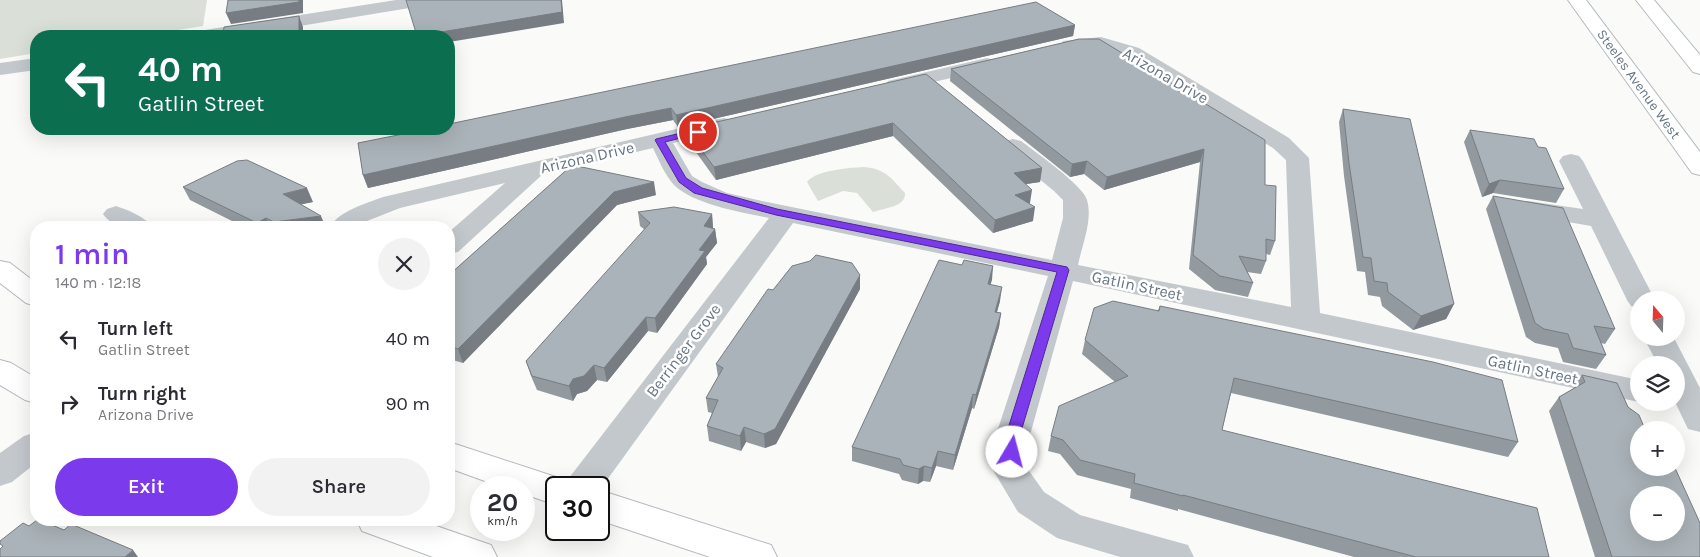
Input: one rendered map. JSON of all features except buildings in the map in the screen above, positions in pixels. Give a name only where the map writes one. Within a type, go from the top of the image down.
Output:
[{"type":"main road","name":"Steeles Avenue West","points":[[1577,0],[1700,168]]},
{"type":"main road","points":[[1645,0],[1700,68]]},
{"type":"main road","points":[[0,269],[30,292]]},
{"type":"main road","points":[[0,371],[30,388]]},
{"type":"main road","points":[[455,457],[545,487]]},
{"type":"main road","points":[[610,509],[758,557]]},
{"type":"main road","points":[[392,526],[478,557]]},
{"type":"street","points":[[234,30],[348,6],[428,0]]},
{"type":"street","name":"Arizona Drive","points":[[1049,50],[1076,43],[1101,43],[1127,50],[1281,143],[1297,158],[1306,320]]},
{"type":"street","points":[[872,91],[1003,60]]},
{"type":"street","points":[[0,70],[30,65]]},
{"type":"street","points":[[930,77],[949,93]]},
{"type":"street","name":"Arizona Drive","points":[[351,221],[358,216],[392,202],[746,120]]},
{"type":"street","points":[[994,130],[1063,186],[1075,199],[1076,218],[1063,270],[1013,435],[1010,470],[1031,502],[1070,528],[1175,557]]},
{"type":"street","name":"Gatlin Street","points":[[660,140],[682,180],[698,190],[787,214],[1306,320],[1630,389]]},
{"type":"street","points":[[1571,161],[1636,291]]},
{"type":"street","points":[[455,241],[536,168]]},
{"type":"street","points":[[1502,204],[1601,220]]},
{"type":"street","points":[[116,214],[128,221]]},
{"type":"street","name":"Berringer Grove","points":[[590,476],[765,240],[787,214]]},
{"type":"street","points":[[0,472],[30,450]]},
{"type":"shaded area","points":[[0,0],[207,0],[203,26],[178,30],[30,30],[30,54],[0,59]]},
{"type":"shaded area","points":[[864,167],[883,172],[892,179],[905,193],[902,201],[894,206],[873,212],[857,193],[843,191],[818,201],[807,182],[811,178],[825,172]]},
{"type":"route","points":[[698,132],[660,140],[682,180],[698,190],[720,198],[776,212],[1063,270],[1013,435],[1012,452]]}]
